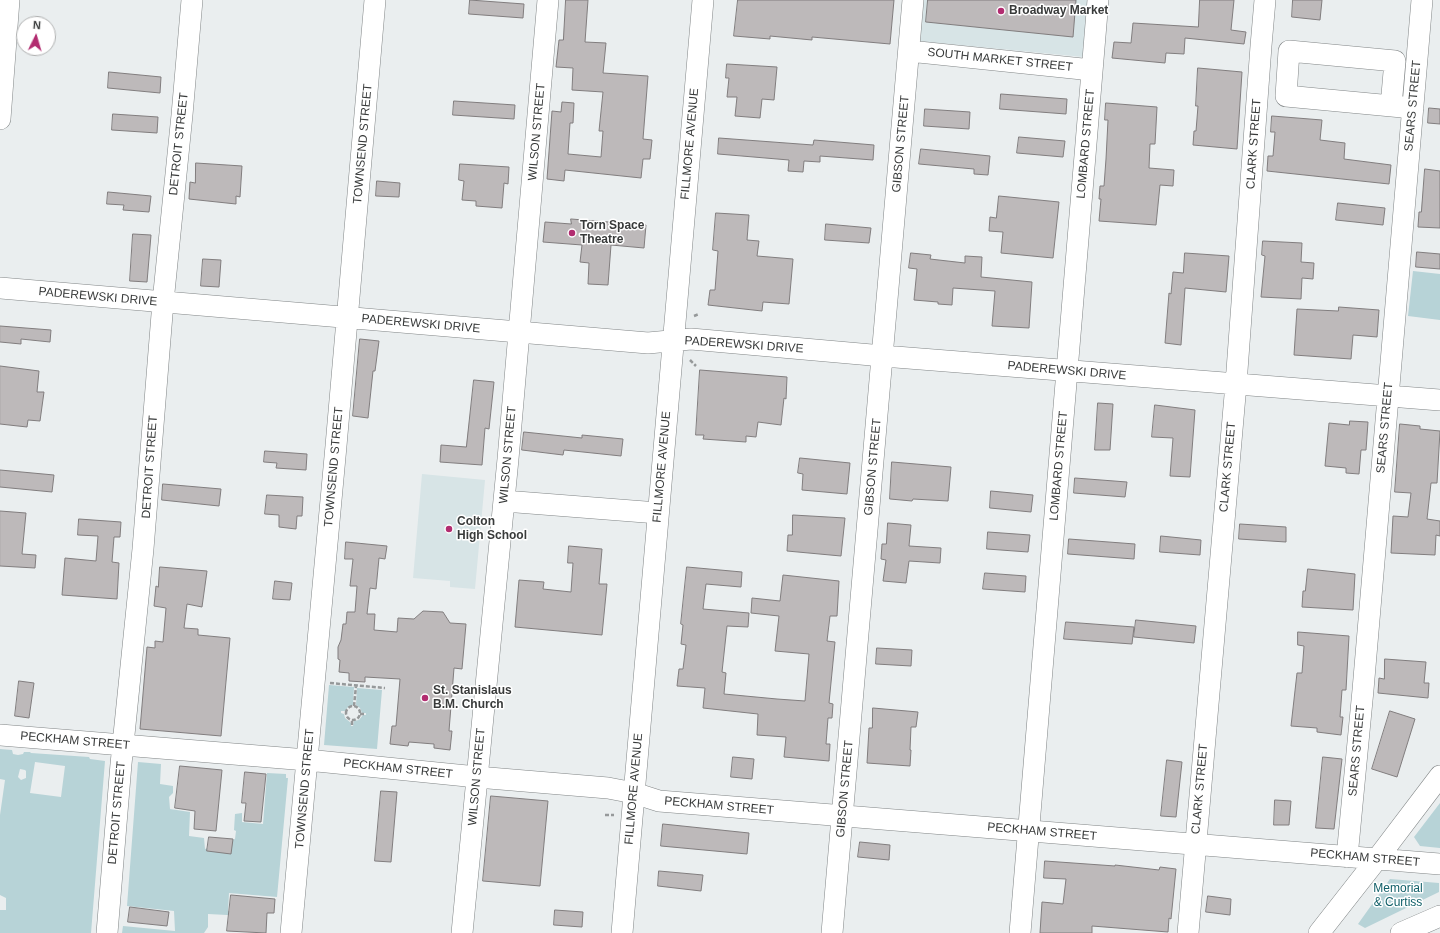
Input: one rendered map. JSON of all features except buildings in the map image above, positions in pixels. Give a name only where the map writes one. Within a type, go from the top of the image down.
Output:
[{"type":"street","points":[[0,119],[9,0]]},
{"type":"street","name":"DETROIT STREET","points":[[107,933],[143,549],[163,302],[192,0]]},
{"type":"street","name":"TOWNSEND STREET","points":[[291,933],[348,318],[375,0]]},
{"type":"street","name":"WILSON STREET","points":[[462,933],[504,501],[548,0]]},
{"type":"street","name":"FILLMORE AVENUE","points":[[622,933],[702,0]]},
{"type":"street","name":"GIBSON STREET","points":[[832,933],[913,0]]},
{"type":"street","name":"LOMBARD STREET","points":[[1020,933],[1027,831],[1098,0]]},
{"type":"street","name":"CLARK STREET","points":[[1188,933],[1236,384],[1265,0]]},
{"type":"street","name":"SEARS STREET","points":[[1347,857],[1364,682],[1422,0]]},
{"type":"street","name":"SOUTH MARKET STREET","points":[[909,51],[1092,70]]},
{"type":"street","points":[[1257,102],[1278,104],[1286,96],[1290,51],[1395,61],[1391,106]]},
{"type":"street","points":[[1286,96],[1413,108]]},
{"type":"street","name":"PADEREWSKI DRIVE","points":[[0,288],[648,343],[691,340],[1440,400]]},
{"type":"street","points":[[504,501],[658,513]]},
{"type":"street","name":"PECKHAM STREET","points":[[0,735],[307,760],[608,788],[634,793],[658,801],[1440,864]]},
{"type":"street","points":[[1319,933],[1440,776]]},
{"type":"street","points":[[1401,933],[1440,916]]},
{"type":"path","points":[[693,316],[700,314]]},
{"type":"path","points":[[690,360],[696,366]]},
{"type":"path","points":[[326,683],[385,688]]},
{"type":"path","points":[[354,706],[356,686]]},
{"type":"path","points":[[346,712],[350,707],[354,706]]},
{"type":"path","points":[[354,706],[358,708],[360,714]]},
{"type":"path","points":[[341,712],[346,712]]},
{"type":"path","points":[[346,712],[347,717],[352,720]]},
{"type":"path","points":[[360,714],[365,714]]},
{"type":"path","points":[[352,720],[357,719],[360,714]]},
{"type":"path","points":[[352,720],[352,726]]},
{"type":"path","points":[[605,815],[614,815]]},
{"type":"shaded area","points":[[921,0],[1089,0],[1084,57],[918,41]]},
{"type":"shaded area","name":"Colton High School","points":[[422,474],[485,480],[475,589],[450,587],[450,581],[413,578]]},
{"type":"green space","points":[[1413,271],[1440,274],[1440,320],[1408,316]]},
{"type":"green space","points":[[329,685],[354,687],[353,705],[348,707],[345,711],[341,711],[345,718],[351,723],[351,726],[353,726],[354,721],[359,720],[363,715],[366,715],[366,713],[362,713],[360,708],[356,705],[357,688],[382,690],[377,749],[324,745]]},
{"type":"green space","points":[[0,749],[12,750],[13,754],[18,755],[23,754],[24,752],[30,752],[89,757],[90,759],[105,761],[91,933],[0,933],[0,910],[6,910],[6,898],[0,895],[0,815],[5,780],[0,779]],"holes":[[[35,762],[65,766],[61,797],[30,793]],[[20,769],[26,771],[26,778],[21,780],[18,777]]]},
{"type":"green space","points":[[138,762],[161,764],[160,784],[173,786],[173,793],[169,797],[170,809],[190,812],[189,836],[204,838],[205,849],[235,839],[235,814],[242,813],[242,822],[263,824],[267,773],[286,774],[286,778],[288,778],[277,897],[229,893],[228,911],[246,912],[246,916],[208,914],[208,927],[204,933],[122,933],[123,926],[175,931],[174,911],[127,906]]},
{"type":"green space","points":[[1440,803],[1440,848],[1420,846],[1414,837]]},
{"type":"green space","name":"Memorial & Curtiss","points":[[1390,879],[1439,883],[1439,892],[1365,928],[1358,924]]},
{"type":"place","name":"Broadway Market","points":[[1001,11]]},
{"type":"place","name":"Torn Space Theatre","points":[[572,233]]},
{"type":"place","name":"Colton High School","points":[[449,529]]},
{"type":"place","name":"St. Stanislaus B.M. Church","points":[[425,698]]}]
